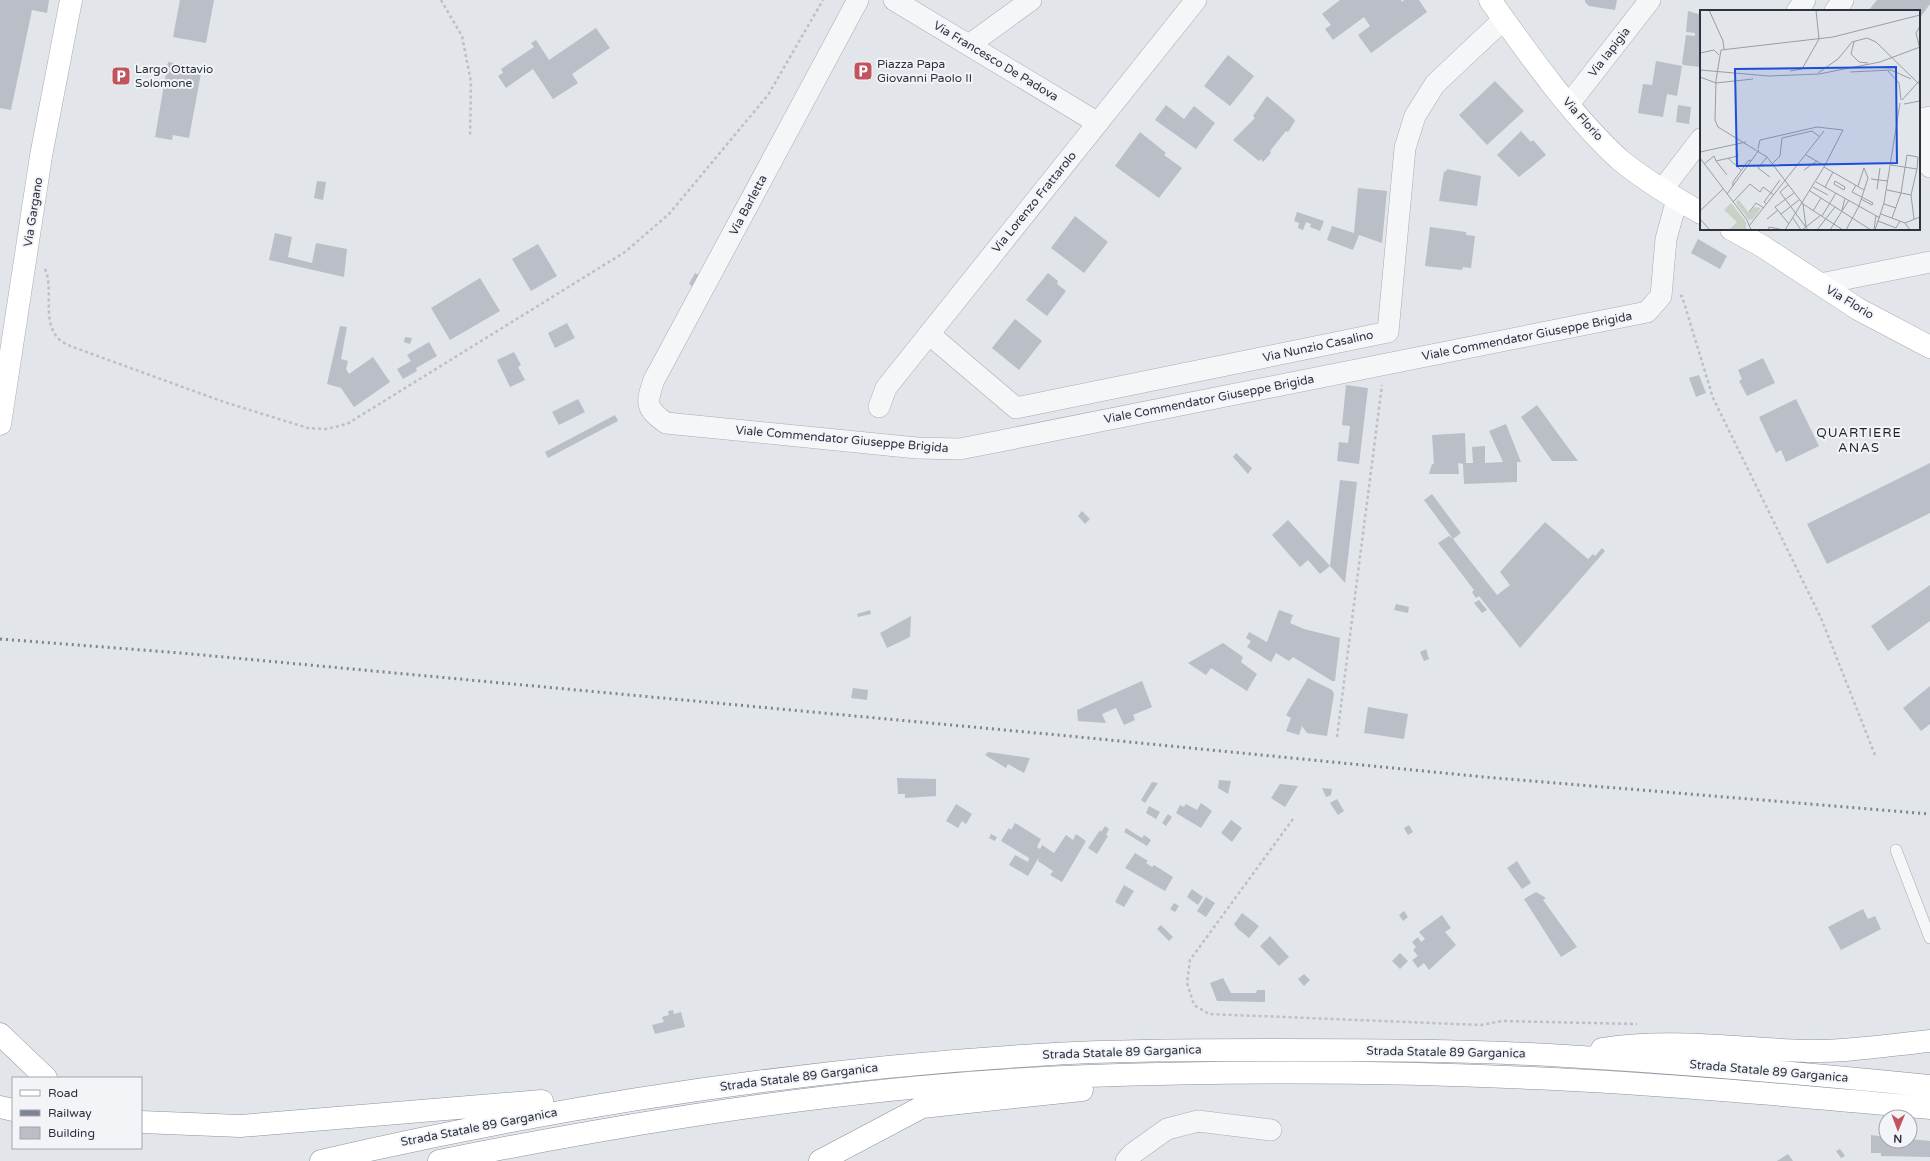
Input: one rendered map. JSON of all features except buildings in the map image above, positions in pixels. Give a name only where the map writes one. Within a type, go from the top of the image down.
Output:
[{"type":"main road","name":"Via Gargano","points":[[0,424],[41,156],[71,0]]},
{"type":"main road","name":"Via Florio","points":[[1490,0],[1569,104],[1620,159],[1670,195],[1700,211]]},
{"type":"main road","name":"Via Florio","points":[[1733,230],[1762,246],[1858,309],[1930,346]]},
{"type":"main road","points":[[0,1034],[45,1077]]},
{"type":"main road","points":[[1565,1056],[1634,1045],[1702,1044],[1821,1050],[1930,1041]]},
{"type":"main road","name":"Strada Statale 89 Garganica","points":[[321,1161],[523,1117],[701,1088],[922,1063],[1040,1055],[1158,1050],[1351,1050],[1565,1056],[1791,1073],[1930,1086]]},
{"type":"main road","points":[[820,1161],[922,1107],[1249,1073]]},
{"type":"main road","name":"Strada Statale 89 Garganica","points":[[439,1161],[620,1126],[823,1098],[922,1087],[1086,1076],[1249,1073],[1362,1073],[1546,1078],[1770,1093],[1930,1108]]},
{"type":"main road","points":[[142,1122],[240,1126],[701,1088]]},
{"type":"main road","points":[[0,1107],[12,1110]]},
{"type":"street","name":"Via Barletta","points":[[652,414],[648,399],[654,380],[858,0]]},
{"type":"street","name":"Via Francesco De Padova","points":[[894,0],[1098,122]]},
{"type":"street","points":[[969,45],[1031,0]]},
{"type":"street","name":"Via Lorenzo Frattarolo","points":[[879,408],[886,388],[1196,0]]},
{"type":"street","name":"Via Iapigia","points":[[1569,104],[1650,0]]},
{"type":"street","points":[[1798,10],[1805,0]]},
{"type":"street","points":[[1836,10],[1843,0]]},
{"type":"street","name":"Via Nunzio Casalino","points":[[929,334],[1016,408],[1388,332],[1405,148],[1415,116],[1435,84],[1504,19]]},
{"type":"street","points":[[1930,117],[1920,119],[1930,167]]},
{"type":"street","points":[[1661,296],[1670,195],[1700,141]]},
{"type":"street","points":[[1820,284],[1930,262]]},
{"type":"street","name":"Viale Commendator Giuseppe Brigida","points":[[652,414],[666,423],[917,448],[960,449],[1647,312],[1661,296]]},
{"type":"street","points":[[1126,1161],[1132,1154],[1167,1129],[1198,1121],[1271,1130]]},
{"type":"lane","points":[[1896,850],[1930,938]]},
{"type":"path","points":[[441,0],[462,36],[471,82],[470,137]]},
{"type":"path","points":[[26,251],[43,265],[49,278],[50,320],[57,337],[70,346],[224,402],[308,428],[326,429],[347,424],[625,252],[669,214],[768,95],[823,0]]},
{"type":"path","points":[[1661,296],[1682,296],[1713,398],[1822,618],[1875,755]]},
{"type":"path","points":[[1338,737],[1384,364]]},
{"type":"path","points":[[1294,819],[1190,960],[1187,983],[1194,1005],[1209,1014],[1481,1025],[1502,1021],[1645,1024]]},
{"type":"railway","points":[[0,639],[181,653],[1069,736],[1484,777],[1930,814]]},
{"type":"place","name":"Piazza Papa Giovanni Paolo II","points":[[863,71]]},
{"type":"place","name":"Largo Ottavio Solomone","points":[[121,76]]},
{"type":"district","name":"QUARTIERE ANAS","points":[[1859,440]]}]
